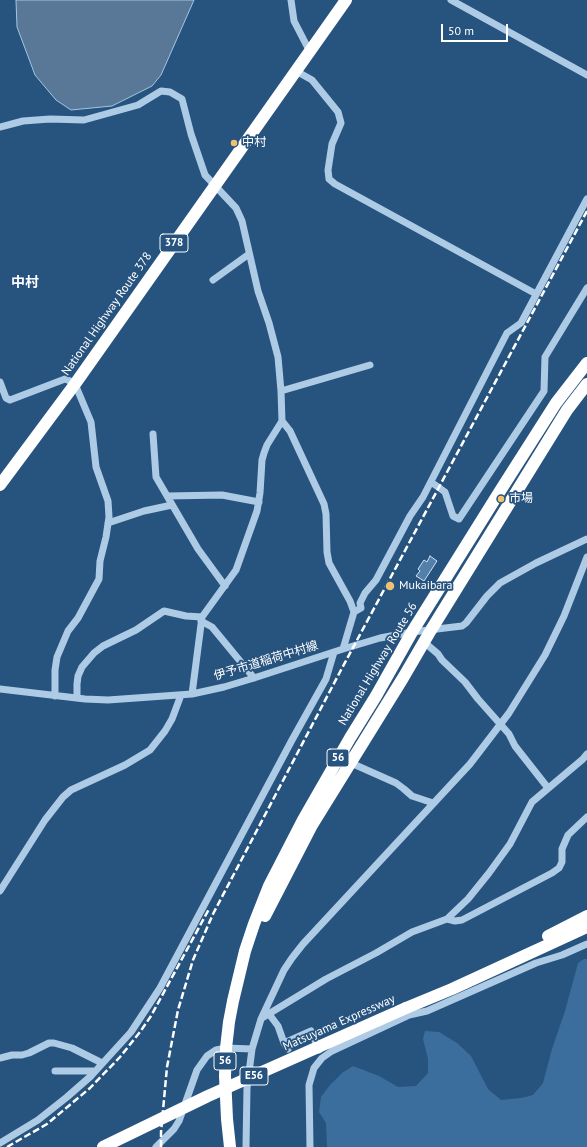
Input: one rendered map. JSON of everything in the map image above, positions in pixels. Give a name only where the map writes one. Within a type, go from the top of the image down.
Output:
[{"type":"highway","name":"National Highway Route 378","points":[[0,485],[75,384],[296,71],[309,50],[346,0]]},
{"type":"highway","name":"National Highway Route 56","points":[[230,1147],[225,1083],[226,1048],[233,1001],[238,976],[254,924],[276,873],[303,820],[412,632],[552,410],[587,363]]},
{"type":"highway","name":"National Highway Route 56","points":[[238,976],[278,889],[312,825],[567,410],[587,384]]},
{"type":"highway","points":[[452,989],[587,916]]},
{"type":"highway","name":"Matsuyama Expressway","points":[[103,1147],[208,1096],[452,989],[587,927]]},
{"type":"street","points":[[291,0],[294,21],[309,50]]},
{"type":"street","points":[[451,0],[587,75]]},
{"type":"street","points":[[296,71],[312,80],[338,112],[341,123],[332,144],[328,170],[329,179],[355,195],[536,294]]},
{"type":"street","points":[[0,127],[29,120],[84,120],[138,105],[161,91],[170,92],[182,99],[191,134],[205,175],[236,208],[242,221],[258,291],[278,357],[282,391],[282,422],[267,445],[264,453],[257,511],[236,570],[206,609],[202,619],[192,694]]},
{"type":"street","points":[[354,612],[361,608],[360,603],[365,593],[376,580],[410,516],[423,497],[507,333],[521,323],[587,199]]},
{"type":"street","points":[[213,280],[249,254]]},
{"type":"street","points":[[430,482],[445,492],[453,516],[459,518],[544,391],[545,361],[548,351],[587,288]]},
{"type":"street","points":[[282,391],[370,365]]},
{"type":"street","points":[[0,382],[6,398],[10,400],[64,379],[70,380],[75,384],[91,422],[96,467],[106,494],[109,508],[108,523],[98,579],[78,618],[68,631],[57,657],[55,670],[55,696]]},
{"type":"street","points":[[282,422],[290,431],[324,504],[329,563],[350,601],[354,612],[343,648]]},
{"type":"street","points":[[153,434],[156,477],[198,549],[225,586]]},
{"type":"street","points":[[167,496],[222,495],[259,502]]},
{"type":"street","points":[[108,523],[144,511],[172,505]]},
{"type":"street","name":"伊予市道稲荷中村線","points":[[0,689],[77,698],[129,699],[192,694],[224,687],[343,648],[380,638],[412,632],[462,626],[500,583],[515,574],[587,539]]},
{"type":"street","points":[[246,1147],[247,1088],[252,1049],[261,1019],[278,982],[292,958],[328,916],[470,764],[500,725],[532,678],[545,655],[564,616],[587,557]]},
{"type":"street","points":[[77,698],[78,676],[82,667],[94,652],[136,630],[164,611],[202,619],[212,627],[254,678]]},
{"type":"street","points":[[424,642],[465,682],[478,700],[509,734],[516,746],[548,788]]},
{"type":"street","points":[[0,1143],[38,1120],[67,1096],[95,1071],[131,1032],[160,988],[326,679],[331,667],[334,652]]},
{"type":"street","points":[[1,888],[48,815],[63,797],[72,790],[125,765],[150,750],[165,731],[174,714],[181,695]]},
{"type":"street","points":[[261,1019],[326,979],[412,932],[438,924],[448,919],[468,899],[510,844],[532,802],[587,754]]},
{"type":"street","points":[[351,763],[396,783],[412,796],[432,804]]},
{"type":"street","points":[[448,919],[455,921],[462,920],[559,868],[562,862],[562,849],[568,835],[587,817]]},
{"type":"street","points":[[310,1147],[309,1085],[314,1068],[322,1058],[332,1051],[409,1015],[427,1011],[536,963],[562,955],[587,944]]},
{"type":"street","points":[[269,1014],[278,1026],[286,1046],[311,1031],[322,1058]]},
{"type":"street","points":[[0,1058],[12,1055],[22,1055],[49,1043],[54,1043],[72,1048],[102,1063]]},
{"type":"street","points":[[156,1147],[174,1129],[179,1121],[196,1070],[201,1063],[216,1050],[226,1048],[252,1049]]},
{"type":"street","points":[[55,1071],[95,1071]]},
{"type":"shaded area","points":[[16,0],[194,0],[161,75],[152,86],[112,106],[71,110],[56,100],[35,75],[17,27]]},
{"type":"shaded area","points":[[584,959],[587,959],[587,1147],[327,1147],[326,1123],[319,1112],[321,1097],[330,1085],[342,1073],[353,1066],[379,1076],[398,1087],[416,1086],[428,1073],[428,1059],[423,1039],[425,1031],[439,1032],[457,1043],[471,1056],[488,1089],[501,1100],[533,1095],[543,1083],[578,963]]},
{"type":"building","points":[[430,556],[437,561],[424,581],[416,576],[420,571],[418,569],[424,560],[427,562]]},
{"type":"railway","points":[[161,1147],[167,1067],[178,1010],[193,960],[213,914],[341,670],[587,211]]},
{"type":"railway","points":[[7,1147],[47,1124],[90,1088],[120,1057],[151,1016],[209,909]]},
{"type":"place","name":"中村","points":[[234,143]]},
{"type":"place","name":"市場","points":[[501,499]]},
{"type":"place","name":"Mukaibara","points":[[390,586]]},
{"type":"district","name":"中村","points":[[25,283]]}]
